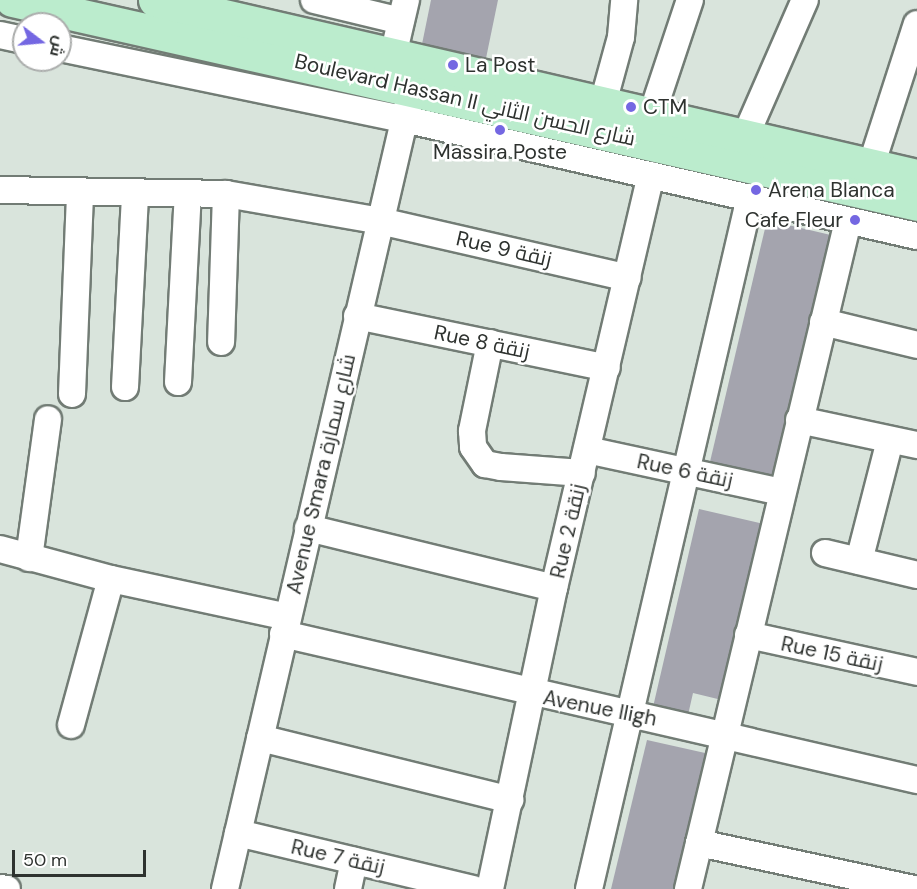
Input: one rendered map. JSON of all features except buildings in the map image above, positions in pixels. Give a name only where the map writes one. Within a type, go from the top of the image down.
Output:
[{"type":"main road","name":"Boulevard Hassan II شارع الحسن الثاني","points":[[12,0],[740,149],[917,204]]},
{"type":"main road","name":"Boulevard Hassan II شارع الحسن الثاني","points":[[155,0],[391,76],[603,103],[652,114],[740,149]]},
{"type":"main road","name":"Boulevard Hassan II شارع الحسن الثاني","points":[[775,158],[871,166],[917,176]]},
{"type":"street","points":[[314,0],[404,10],[391,76]]},
{"type":"street","points":[[603,103],[621,37],[624,0]]},
{"type":"street","points":[[652,114],[690,0]]},
{"type":"street","points":[[740,149],[805,0]]},
{"type":"street","points":[[376,7],[391,76]]},
{"type":"street","points":[[871,166],[917,24]]},
{"type":"street","points":[[72,49],[391,76],[651,175],[917,236]]},
{"type":"street","name":"Avenue Smara شارع سمارة","points":[[225,889],[380,221],[391,76]]},
{"type":"street","name":"Rue 2 زنقة","points":[[490,889],[530,694],[651,175]]},
{"type":"street","name":"Rue 9 زنقة","points":[[0,190],[226,194],[380,221],[628,278]]},
{"type":"street","points":[[72,394],[80,192]]},
{"type":"street","points":[[125,387],[135,193]]},
{"type":"street","points":[[178,382],[188,194]]},
{"type":"street","points":[[221,342],[226,194]]},
{"type":"street","points":[[589,889],[632,714],[684,470],[750,197]]},
{"type":"street","points":[[688,889],[723,734],[848,221]]},
{"type":"street","name":"Rue 8 زنقة","points":[[357,316],[607,368]]},
{"type":"street","points":[[823,322],[917,345]]},
{"type":"street","name":"Rue 6 زنقة","points":[[490,343],[472,431],[473,447],[485,464],[501,467],[585,461],[684,470],[782,492]]},
{"type":"street","points":[[29,558],[48,419]]},
{"type":"street","points":[[799,420],[917,445]]},
{"type":"street","points":[[859,561],[891,440]]},
{"type":"street","points":[[308,528],[554,588]]},
{"type":"street","name":"Avenue Iligh","points":[[0,549],[530,694],[723,734],[917,780]]},
{"type":"street","points":[[825,553],[917,575]]},
{"type":"street","points":[[71,725],[111,579]]},
{"type":"street","name":"Rue 15 زنقة","points":[[748,635],[917,672]]},
{"type":"street","points":[[260,738],[510,800]]},
{"type":"street","name":"Rue 7 زنقة","points":[[238,833],[354,861],[404,881],[473,889]]},
{"type":"street","points":[[699,843],[913,889]]},
{"type":"street","points":[[348,889],[354,861]]},
{"type":"street","points":[[0,888],[7,889]]},
{"type":"place","name":"La Post","points":[[453,65]]},
{"type":"place","name":"CTM","points":[[631,107]]},
{"type":"place","name":"Massira Poste","points":[[500,130]]},
{"type":"place","name":"Arena Blanca","points":[[756,190]]},
{"type":"place","name":"Cafe Fleur","points":[[855,220]]}]
